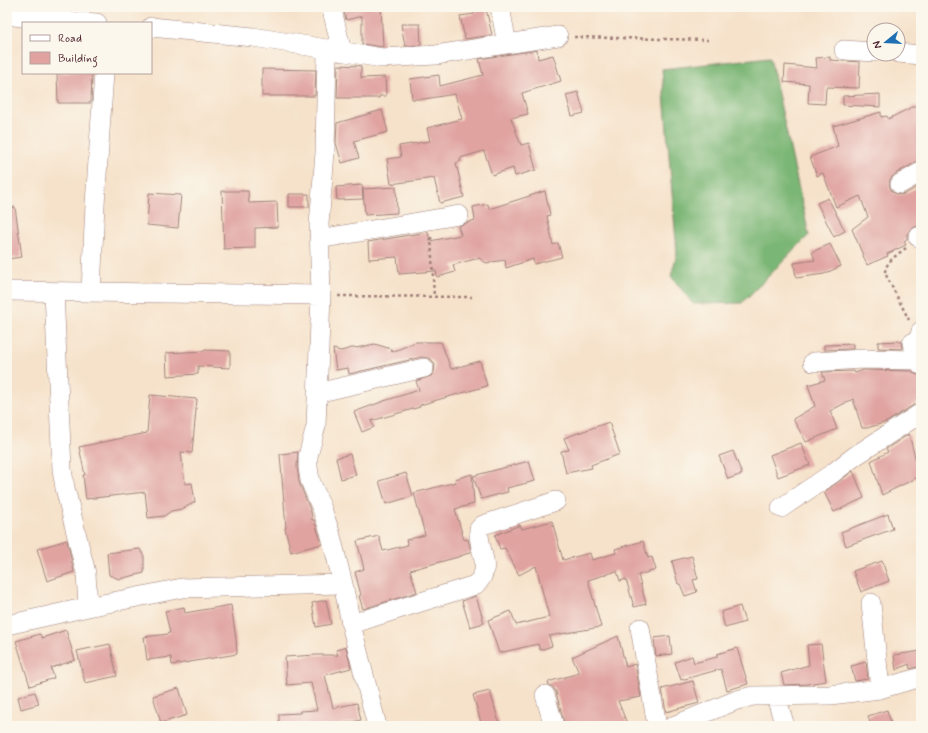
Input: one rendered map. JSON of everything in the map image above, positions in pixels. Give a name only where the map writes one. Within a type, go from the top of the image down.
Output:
[{"type":"street","points":[[87,7],[93,22]]},
{"type":"street","points":[[334,7],[332,10],[334,50],[319,224],[320,295],[316,426],[308,456],[310,480],[330,532],[351,624],[377,726]]},
{"type":"street","points":[[500,7],[507,44]]},
{"type":"street","points":[[7,15],[79,22]]},
{"type":"street","points":[[152,27],[253,37],[382,58],[436,55],[558,36]]},
{"type":"street","points":[[844,50],[866,51]]},
{"type":"street","points":[[906,54],[921,55]]},
{"type":"street","points":[[91,292],[95,204],[104,74]]},
{"type":"street","points":[[900,184],[921,172]]},
{"type":"street","points":[[319,240],[459,215]]},
{"type":"street","points":[[7,291],[320,295]]},
{"type":"street","points":[[54,292],[62,469],[65,488],[86,573],[88,607]]},
{"type":"street","points":[[813,362],[863,359],[920,363],[912,343],[920,336]]},
{"type":"street","points":[[317,393],[424,368]]},
{"type":"street","points":[[781,508],[833,473],[855,456],[921,413]]},
{"type":"street","points":[[351,624],[475,585],[480,581],[486,568],[478,537],[479,529],[483,525],[556,502]]},
{"type":"street","points":[[7,626],[88,607],[182,588],[343,584]]},
{"type":"street","points":[[871,603],[880,689]]},
{"type":"street","points":[[640,628],[657,726]]},
{"type":"street","points":[[673,726],[737,700],[753,696],[776,697],[830,695],[880,689],[921,677]]},
{"type":"street","points":[[546,694],[554,726]]},
{"type":"street","points":[[776,697],[785,726]]},
{"type":"path","points":[[558,36],[708,40]]},
{"type":"path","points":[[431,221],[434,297]]},
{"type":"path","points":[[920,236],[889,262],[885,269],[885,273],[920,336]]},
{"type":"path","points":[[320,295],[368,297],[472,297]]},
{"type":"green space","points":[[770,57],[809,235],[742,303],[693,304],[671,276],[677,254],[662,69]]},
{"type":"building","points":[[345,7],[381,7],[383,47],[362,44],[362,16],[346,20],[344,12]]},
{"type":"building","points":[[486,9],[492,35],[465,39],[460,16],[474,14],[474,12]]},
{"type":"building","points":[[401,24],[420,24],[421,45],[405,46]]},
{"type":"building","points":[[537,50],[538,59],[553,55],[561,81],[522,93],[528,114],[511,118],[521,145],[529,143],[536,170],[515,176],[513,168],[492,175],[484,151],[460,158],[461,161],[456,163],[464,197],[440,203],[434,178],[391,184],[387,159],[401,157],[399,146],[430,141],[427,128],[462,119],[455,94],[424,99],[412,99],[410,79],[439,75],[440,86],[483,75],[479,59]]},
{"type":"building","points":[[830,57],[830,60],[860,62],[859,88],[826,87],[825,104],[808,103],[809,84],[784,82],[785,65],[817,68],[816,58]]},
{"type":"building","points":[[338,65],[361,66],[361,78],[385,77],[386,96],[379,96],[379,98],[337,98]]},
{"type":"building","points":[[262,69],[316,70],[315,96],[262,96]]},
{"type":"building","points":[[57,74],[92,74],[91,103],[58,103]]},
{"type":"building","points":[[578,92],[584,113],[572,116],[566,95]]},
{"type":"building","points":[[880,94],[880,107],[843,105],[843,96]]},
{"type":"building","points":[[916,105],[921,114],[921,161],[916,162],[895,174],[890,179],[889,184],[894,193],[900,195],[905,194],[921,185],[921,225],[910,230],[907,234],[907,239],[904,241],[906,245],[887,254],[888,256],[867,265],[852,229],[868,217],[860,196],[836,207],[823,173],[817,176],[810,157],[838,146],[833,126],[881,112],[881,117],[887,116],[888,119]]},
{"type":"building","points":[[382,110],[388,132],[354,141],[359,158],[342,163],[336,143],[337,123]]},
{"type":"building","points":[[362,185],[363,199],[337,200],[336,187]]},
{"type":"building","points":[[396,187],[397,213],[365,215],[363,189]]},
{"type":"building","points":[[222,191],[248,191],[249,203],[277,202],[278,227],[255,228],[255,248],[224,249]]},
{"type":"building","points":[[545,191],[550,215],[547,216],[553,245],[558,243],[562,257],[534,264],[533,259],[506,268],[505,260],[486,263],[479,258],[453,265],[455,272],[437,277],[436,271],[399,274],[397,257],[369,259],[368,242],[428,232],[430,241],[461,235],[458,226],[475,220],[473,207],[488,204],[489,209]]},
{"type":"building","points":[[149,193],[181,195],[178,228],[147,225]]},
{"type":"building","points":[[289,194],[309,194],[309,207],[289,207]]},
{"type":"building","points":[[828,198],[845,231],[834,237],[817,203]]},
{"type":"building","points":[[15,207],[22,257],[7,259],[7,208]]},
{"type":"building","points":[[830,244],[841,266],[824,274],[796,278],[794,263],[815,260],[812,252]]},
{"type":"building","points":[[901,341],[902,349],[878,348],[878,342]]},
{"type":"building","points":[[416,342],[441,342],[451,369],[480,361],[487,386],[371,421],[374,427],[362,432],[354,412],[419,390],[416,381],[431,376],[434,372],[435,365],[432,360],[422,357],[349,374],[348,368],[336,370],[333,349],[341,351],[375,344],[391,349],[392,352]]},
{"type":"building","points":[[853,344],[853,349],[824,350],[824,345]]},
{"type":"building","points":[[205,350],[230,351],[230,368],[198,366],[198,374],[167,376],[166,353]]},
{"type":"building","points":[[863,370],[912,371],[921,376],[921,402],[915,404],[887,422],[862,428],[853,399],[830,411],[837,429],[806,442],[793,419],[815,406],[808,385],[825,380],[822,372],[854,371],[855,373]]},
{"type":"building","points":[[150,395],[197,399],[192,453],[181,452],[185,484],[192,483],[195,502],[182,509],[171,511],[164,516],[148,518],[145,492],[86,499],[83,475],[85,475],[79,447],[147,433]]},
{"type":"building","points":[[609,422],[620,454],[591,465],[592,468],[566,473],[561,451],[569,450],[564,438]]},
{"type":"building","points":[[909,434],[920,476],[882,495],[871,461],[888,452],[886,449]]},
{"type":"building","points":[[801,443],[810,465],[778,477],[770,455]]},
{"type":"building","points":[[733,451],[742,474],[728,479],[719,456]]},
{"type":"building","points":[[298,452],[297,467],[299,482],[322,544],[291,552],[285,528],[280,454]]},
{"type":"building","points":[[350,454],[356,475],[341,479],[336,458]]},
{"type":"building","points":[[529,461],[535,481],[507,488],[508,492],[481,499],[473,476]]},
{"type":"building","points":[[853,471],[864,498],[834,512],[824,492]]},
{"type":"building","points":[[406,473],[413,496],[386,504],[379,481]]},
{"type":"building","points":[[472,474],[474,504],[455,509],[464,540],[468,539],[471,552],[410,570],[417,592],[363,609],[355,572],[364,569],[357,541],[379,536],[383,551],[408,545],[406,540],[425,535],[414,493],[456,482],[455,479]]},
{"type":"building","points":[[888,514],[893,529],[846,546],[841,532]]},
{"type":"building","points":[[552,521],[563,560],[590,553],[592,560],[616,553],[615,549],[643,541],[648,558],[652,557],[656,570],[638,575],[646,604],[634,607],[626,579],[620,581],[617,571],[588,580],[601,627],[549,636],[552,646],[540,650],[538,644],[499,653],[488,620],[511,611],[516,625],[549,617],[536,566],[519,575],[505,548],[500,549],[495,535],[520,525],[522,529]]},
{"type":"building","points":[[67,540],[74,572],[47,581],[37,549]]},
{"type":"building","points":[[140,549],[144,556],[144,573],[119,579],[109,575],[107,553]]},
{"type":"building","points":[[692,556],[698,579],[693,580],[697,592],[685,596],[680,584],[678,584],[672,561]]},
{"type":"building","points":[[882,561],[889,581],[861,592],[853,571]]},
{"type":"building","points":[[476,596],[484,623],[470,627],[462,601]]},
{"type":"building","points":[[326,600],[331,624],[316,627],[312,603]]},
{"type":"building","points":[[231,605],[237,654],[172,665],[171,657],[147,660],[144,637],[170,633],[165,611],[184,607],[185,613]]},
{"type":"building","points":[[740,606],[745,622],[725,628],[721,612]]},
{"type":"building","points":[[66,630],[75,660],[51,668],[54,678],[30,686],[16,641],[40,634],[42,638]]},
{"type":"building","points":[[618,636],[626,667],[635,664],[641,697],[618,701],[628,726],[565,726],[556,692],[548,682],[579,673],[572,657]]},
{"type":"building","points":[[670,636],[672,654],[656,656],[654,638]]},
{"type":"building","points":[[110,644],[117,676],[85,683],[77,651]]},
{"type":"building","points":[[821,644],[826,681],[784,685],[781,673],[809,665],[807,645]]},
{"type":"building","points":[[346,647],[351,668],[325,675],[333,708],[357,703],[361,720],[335,726],[279,726],[279,714],[300,713],[300,711],[317,710],[311,683],[287,685],[285,657],[338,655],[336,650]]},
{"type":"building","points":[[737,648],[748,684],[727,690],[721,669],[681,680],[675,662],[692,656],[694,663],[717,657],[717,654]]},
{"type":"building","points":[[921,651],[921,666],[910,669],[909,664],[896,670],[894,655]]},
{"type":"building","points":[[866,662],[868,679],[855,681],[851,666]]},
{"type":"building","points":[[693,681],[699,703],[666,712],[662,689]]},
{"type":"building","points":[[179,688],[187,715],[161,723],[153,696]]},
{"type":"building","points":[[490,691],[500,726],[482,726],[473,695]]},
{"type":"building","points":[[35,692],[39,704],[21,709],[18,697]]},
{"type":"building","points":[[887,710],[892,726],[871,726],[868,716]]}]
